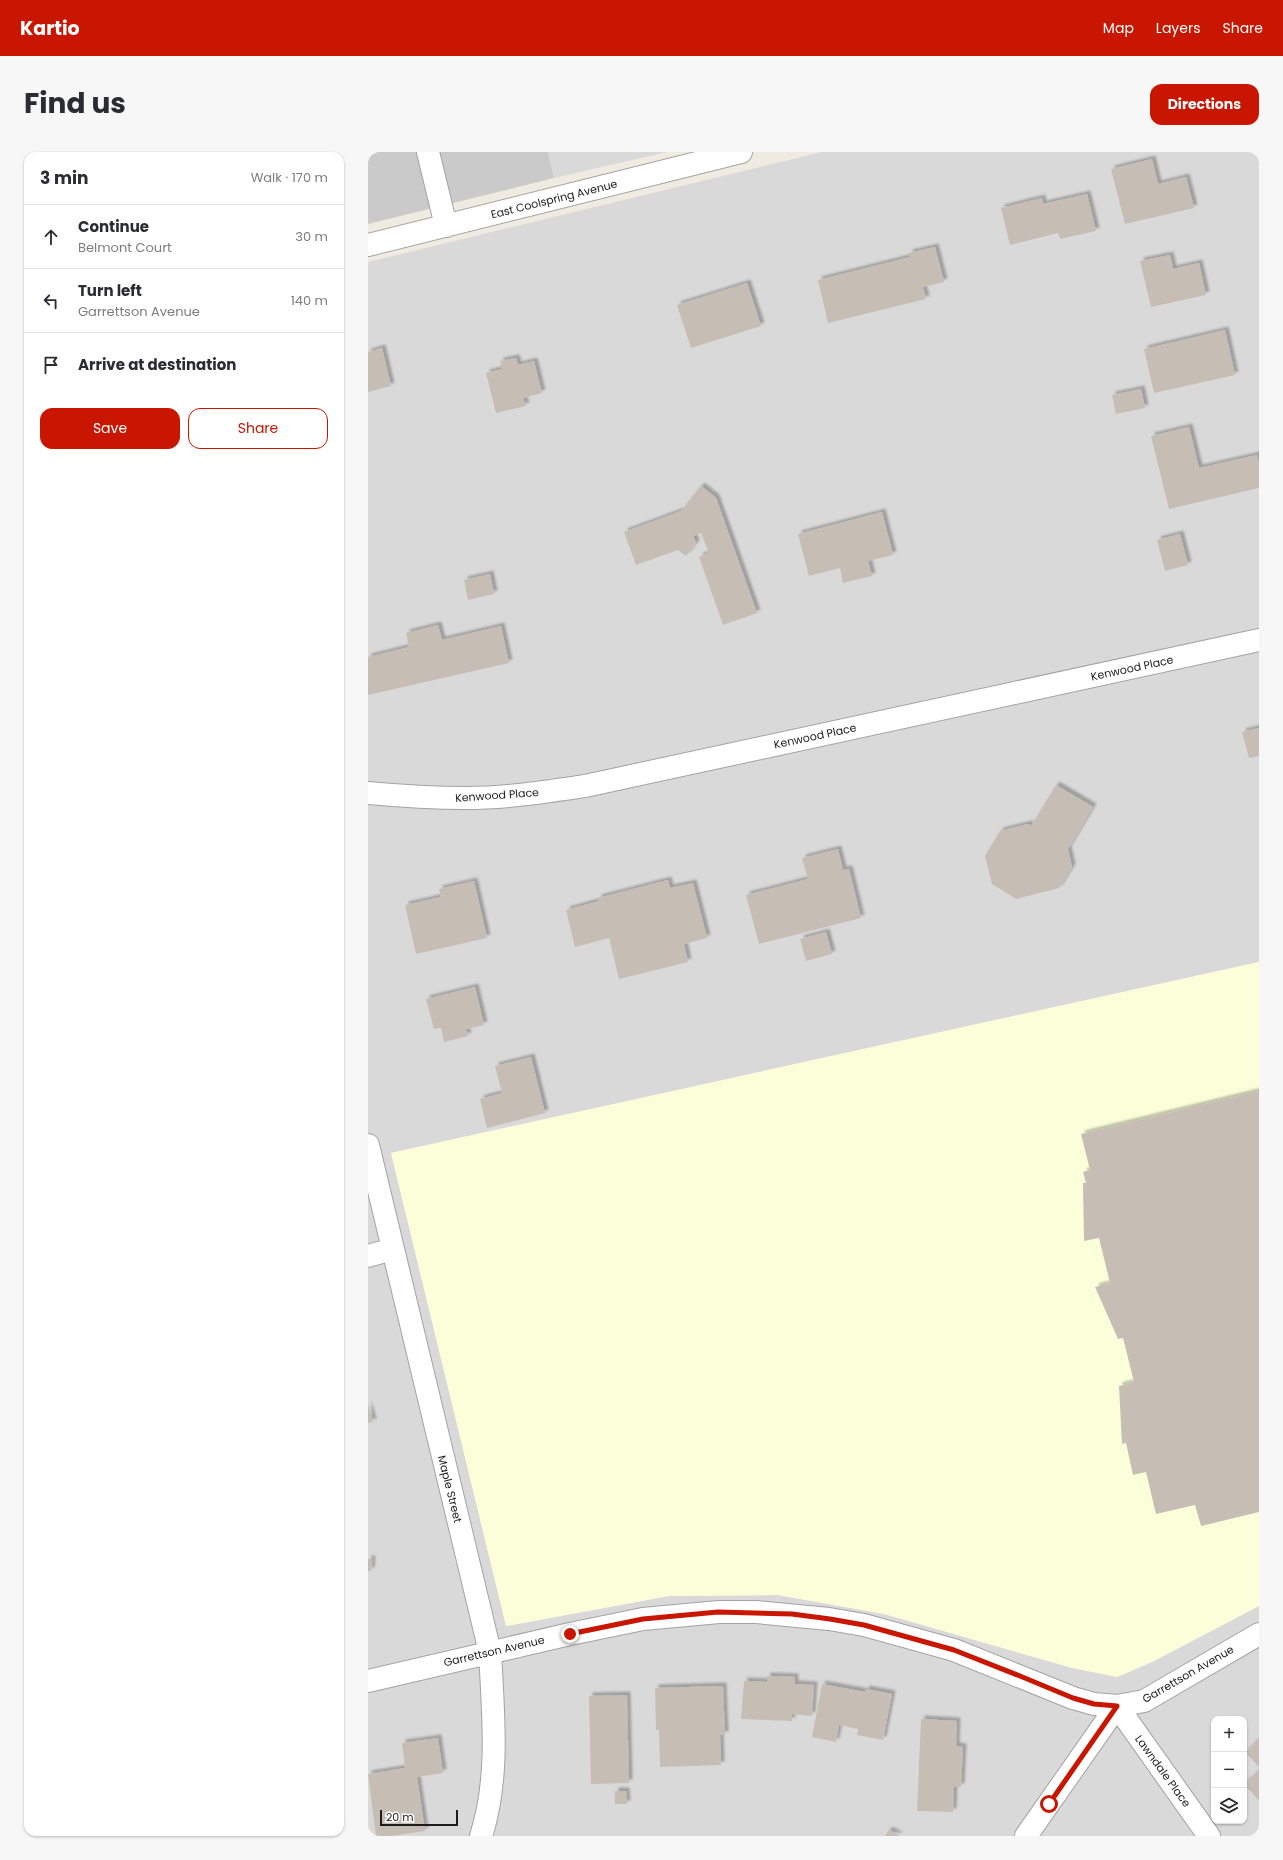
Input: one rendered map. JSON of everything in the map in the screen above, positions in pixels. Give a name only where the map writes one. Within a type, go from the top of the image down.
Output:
[{"type":"street","points":[[428,152],[446,226]]},
{"type":"street","name":"East Coolspring Avenue","points":[[368,245],[740,152]]},
{"type":"street","name":"Kenwood Place","points":[[368,793],[402,796],[467,798],[529,794],[584,786],[1259,640]]},
{"type":"street","name":"Maple Street","points":[[368,1145],[490,1652],[493,1713],[493,1771],[487,1819],[481,1836]]},
{"type":"street","points":[[368,1256],[393,1250]]},
{"type":"street","name":"Garrettson Avenue","points":[[368,1681],[490,1652],[643,1619],[718,1612],[792,1614],[864,1625],[954,1650],[1073,1698],[1094,1704],[1117,1706],[1144,1701],[1259,1634]]},
{"type":"street","points":[[1026,1836],[1117,1706]]},
{"type":"street","name":"Lawndale Place","points":[[1117,1706],[1209,1836]]},
{"type":"shaded area","points":[[368,152],[548,152],[554,178],[368,224]]},
{"type":"shaded area","points":[[548,152],[667,152],[554,178]]},
{"type":"shaded area","points":[[822,152],[1259,152],[1259,962],[391,1153],[506,1626],[669,1596],[778,1595],[884,1614],[1117,1677],[1152,1662],[1259,1606],[1259,1836],[368,1836],[368,262]]},
{"type":"shaded area","points":[[1259,962],[1259,1606],[1152,1662],[1117,1677],[1072,1668],[884,1614],[778,1595],[669,1596],[506,1626],[391,1153]]},
{"type":"building","points":[[1152,159],[1158,184],[1186,177],[1194,208],[1125,224],[1111,169]]},
{"type":"building","points":[[1087,194],[1096,231],[1060,239],[1058,233],[1010,245],[1001,208],[1042,198],[1043,204]]},
{"type":"building","points":[[935,247],[944,282],[923,287],[926,299],[828,323],[818,280],[910,257],[909,253]]},
{"type":"building","points":[[1170,255],[1173,269],[1199,263],[1206,295],[1151,307],[1140,261]]},
{"type":"building","points":[[747,283],[761,326],[691,348],[677,305]]},
{"type":"building","points":[[1225,330],[1235,375],[1154,393],[1144,349]]},
{"type":"building","points":[[382,348],[391,386],[368,392],[368,352]]},
{"type":"building","points":[[516,358],[518,365],[534,361],[542,393],[523,398],[526,406],[496,413],[486,373],[502,369],[500,361]]},
{"type":"building","points":[[1141,389],[1145,408],[1116,414],[1112,395]]},
{"type":"building","points":[[1189,427],[1199,468],[1257,455],[1259,464],[1259,488],[1169,509],[1151,436]]},
{"type":"building","points":[[701,486],[716,498],[757,613],[723,625],[699,557],[709,553],[701,533],[693,536],[696,543],[686,556],[678,550],[636,565],[624,532],[681,511]]},
{"type":"building","points":[[882,512],[893,555],[868,561],[872,576],[843,583],[840,568],[809,576],[798,534]]},
{"type":"building","points":[[1180,534],[1188,565],[1165,571],[1157,540]]},
{"type":"building","points":[[490,574],[494,594],[468,600],[464,580]]},
{"type":"building","points":[[438,625],[442,640],[501,626],[509,663],[368,695],[368,657],[409,647],[406,633]]},
{"type":"building","points":[[1259,728],[1259,756],[1249,758],[1242,732]]},
{"type":"building","points":[[1056,785],[1093,807],[1068,849],[1072,867],[1059,888],[1016,899],[992,884],[985,856],[1000,831],[1028,824],[1031,826]]},
{"type":"building","points":[[838,849],[843,870],[849,869],[861,918],[759,944],[746,895],[808,879],[802,858]]},
{"type":"building","points":[[668,880],[670,888],[693,883],[707,938],[684,944],[688,962],[619,979],[609,938],[575,947],[566,910],[599,901],[598,898]]},
{"type":"building","points":[[474,881],[487,938],[416,954],[405,905],[441,897],[439,889]]},
{"type":"building","points":[[826,932],[832,954],[806,961],[800,939]]},
{"type":"building","points":[[475,987],[484,1025],[466,1029],[468,1036],[444,1042],[441,1028],[434,1029],[426,999]]},
{"type":"building","points":[[531,1057],[545,1113],[487,1128],[480,1099],[502,1093],[495,1066]]},
{"type":"building","points":[[1259,1091],[1259,1512],[1201,1526],[1195,1505],[1156,1514],[1146,1472],[1133,1475],[1126,1443],[1122,1444],[1119,1386],[1134,1382],[1123,1338],[1118,1339],[1095,1287],[1110,1283],[1099,1238],[1084,1241],[1083,1183],[1086,1183],[1083,1172],[1090,1170],[1081,1134]]},
{"type":"building","points":[[368,1404],[373,1422],[368,1423]]},
{"type":"building","points":[[368,1559],[372,1559],[371,1571],[368,1571]]},
{"type":"building","points":[[767,1676],[795,1677],[795,1684],[814,1685],[812,1716],[792,1714],[792,1721],[741,1719],[744,1681],[767,1682]]},
{"type":"building","points":[[822,1684],[865,1692],[866,1689],[892,1694],[883,1740],[857,1735],[858,1729],[839,1725],[836,1742],[812,1737]]},
{"type":"building","points":[[723,1686],[725,1735],[720,1735],[721,1765],[660,1767],[659,1730],[656,1730],[655,1688]]},
{"type":"building","points":[[627,1695],[629,1783],[591,1784],[589,1696]]},
{"type":"building","points":[[921,1719],[957,1721],[956,1746],[963,1747],[961,1787],[954,1787],[953,1812],[917,1811]]},
{"type":"building","points":[[438,1738],[443,1773],[417,1777],[425,1831],[391,1836],[376,1836],[368,1774],[405,1768],[402,1743]]},
{"type":"building","points":[[1259,1739],[1259,1767],[1247,1754],[1247,1750]]},
{"type":"building","points":[[1259,1771],[1259,1801],[1247,1787],[1247,1781]]},
{"type":"building","points":[[615,1791],[626,1791],[627,1804],[615,1804]]},
{"type":"building","points":[[889,1830],[900,1836],[885,1836]]},
{"type":"route","points":[[570,1634],[643,1619],[718,1612],[792,1614],[830,1619],[864,1625],[954,1650],[1073,1698],[1094,1704],[1117,1706],[1049,1804]]}]
